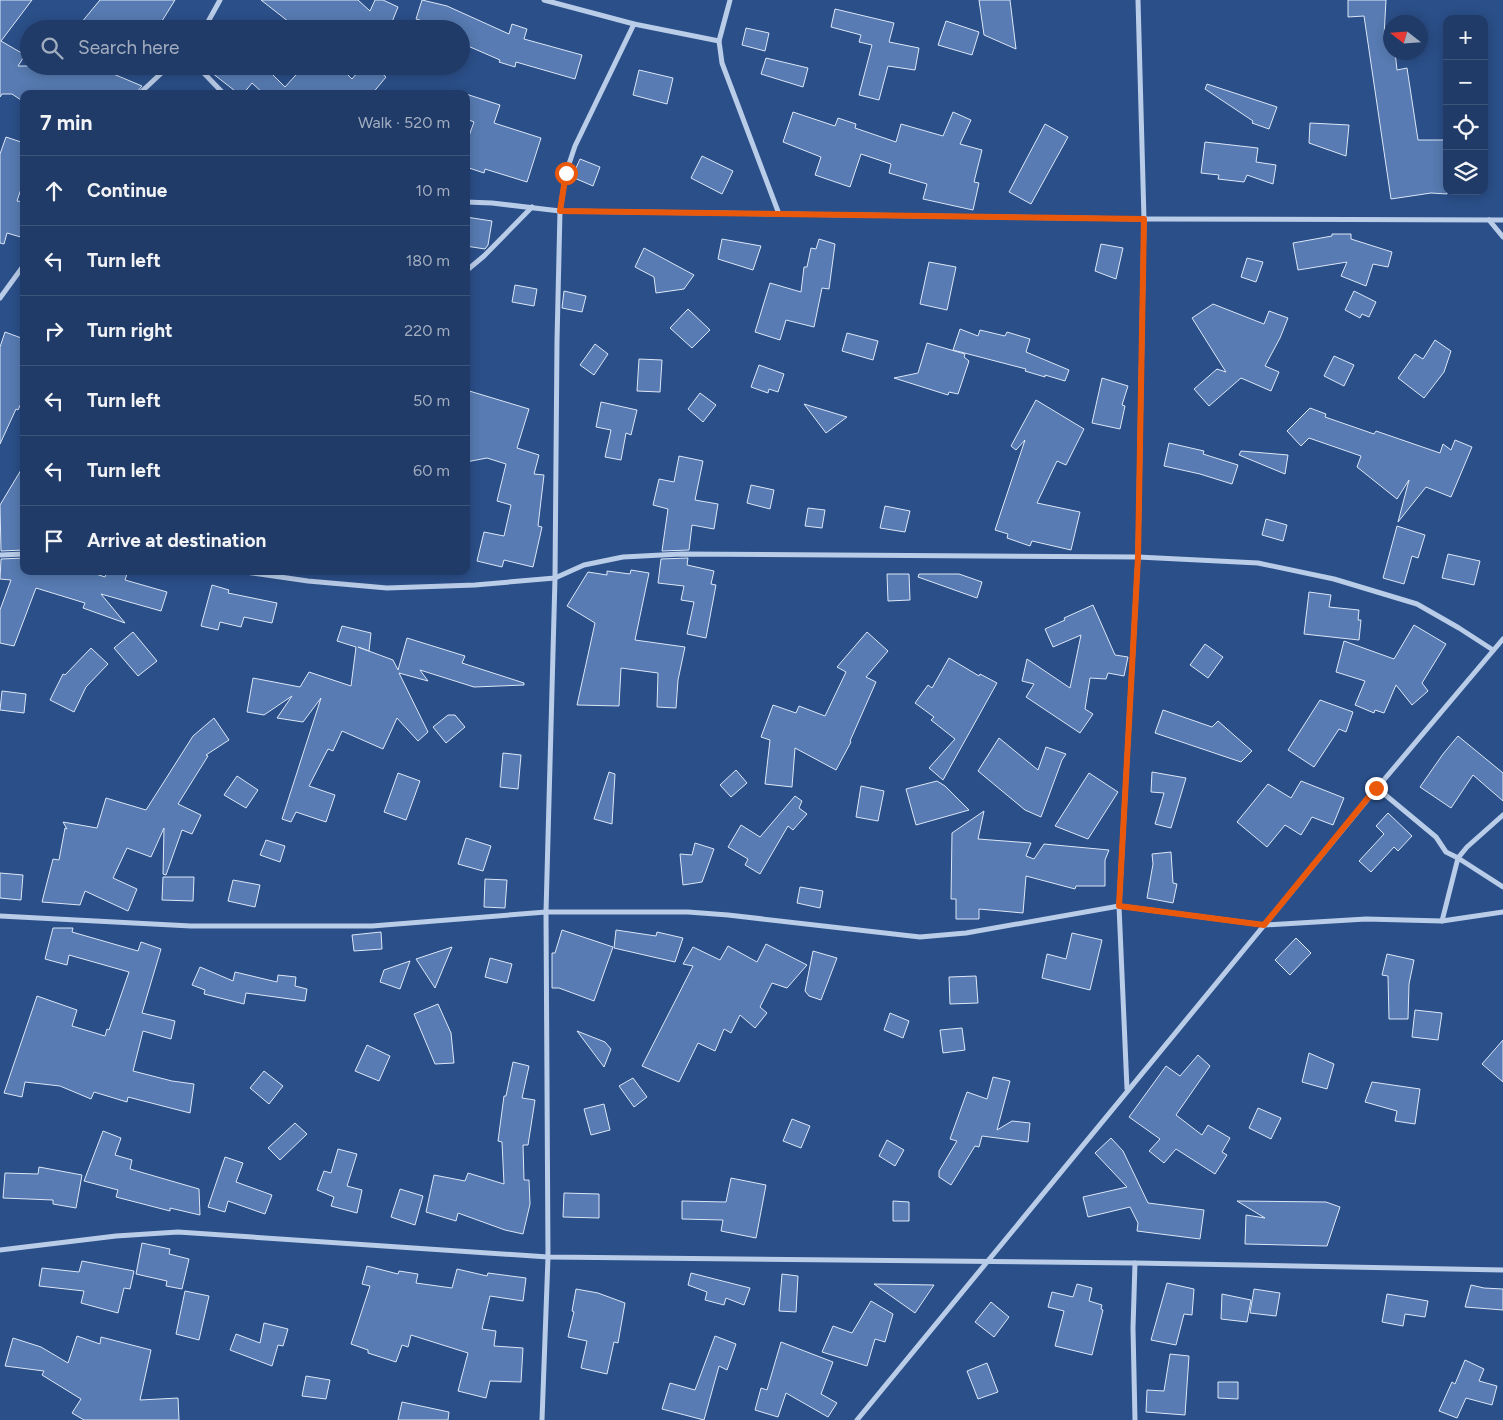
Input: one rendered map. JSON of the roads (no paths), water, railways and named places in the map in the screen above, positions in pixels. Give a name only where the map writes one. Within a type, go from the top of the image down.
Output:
[{"type":"street","points":[[209,20],[220,0]]},
{"type":"street","points":[[544,0],[634,24],[719,41]]},
{"type":"street","points":[[730,0],[719,41],[722,62],[779,214]]},
{"type":"street","points":[[1127,1090],[1119,906],[1138,557],[1144,219],[1138,0]]},
{"type":"street","points":[[542,1420],[548,1258],[546,912],[555,578],[560,211],[566,173],[575,146],[634,24]]},
{"type":"street","points":[[142,90],[159,75]]},
{"type":"street","points":[[206,75],[220,90]]},
{"type":"street","points":[[470,202],[492,202],[560,211],[1144,219],[1503,220]]},
{"type":"street","points":[[470,268],[532,208]]},
{"type":"street","points":[[1489,220],[1503,237]]},
{"type":"street","points":[[0,298],[20,270]]},
{"type":"street","points":[[0,555],[20,554]]},
{"type":"street","points":[[266,575],[387,588],[475,585],[555,578],[584,565],[623,557],[681,554],[1138,557],[1258,563],[1334,579],[1417,604],[1493,650]]},
{"type":"street","points":[[857,1420],[1376,788],[1503,639]]},
{"type":"street","points":[[1376,788],[1436,837],[1446,852],[1503,887]]},
{"type":"street","points":[[1442,922],[1458,858],[1467,847],[1503,815]]},
{"type":"street","points":[[0,916],[191,926],[372,926],[546,912],[688,912],[728,914],[920,937],[966,933],[1119,906],[1264,925],[1366,919],[1442,922],[1503,912]]},
{"type":"street","points":[[0,1250],[116,1236],[178,1232],[548,1258],[1135,1263],[1503,1270]]},
{"type":"street","points":[[1135,1263],[1133,1328],[1135,1420]]}]
